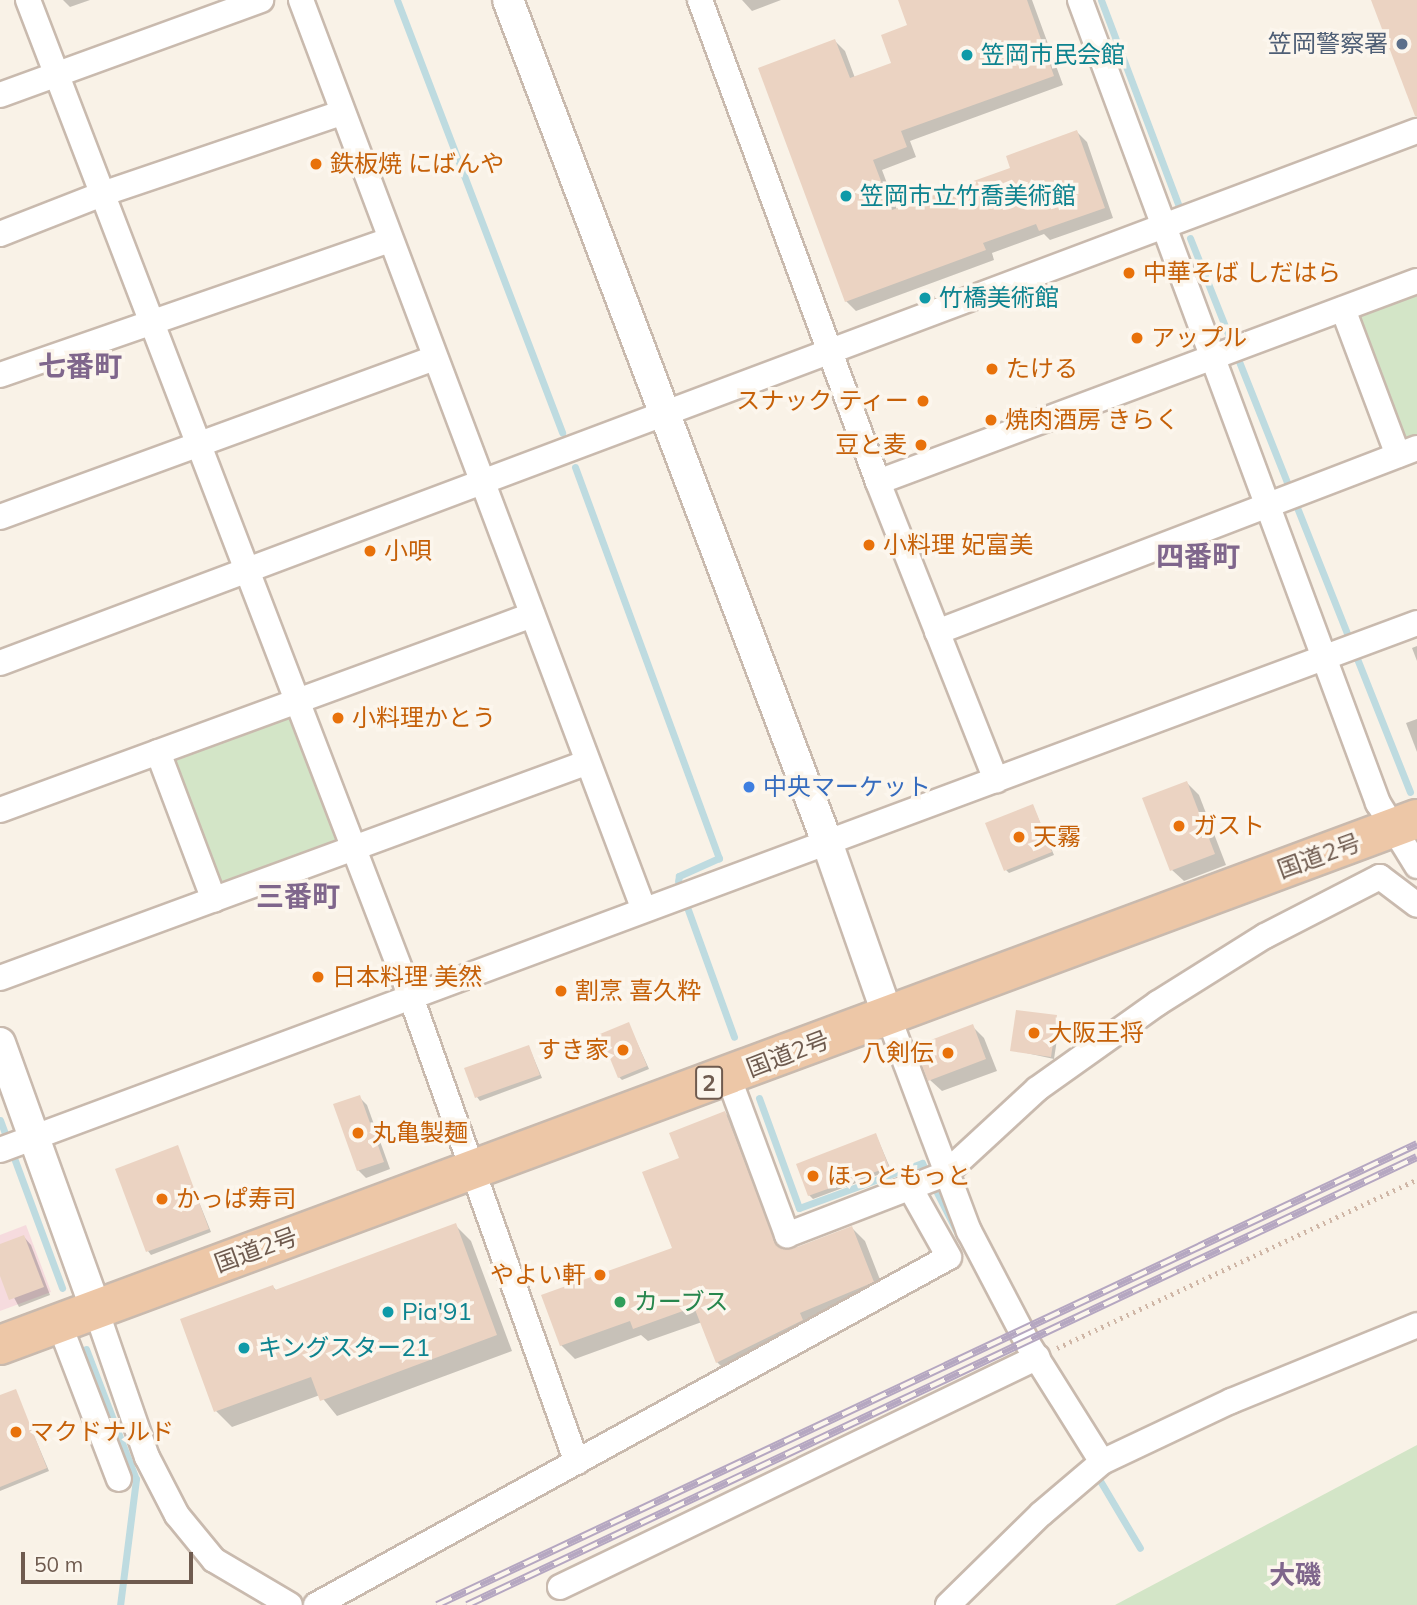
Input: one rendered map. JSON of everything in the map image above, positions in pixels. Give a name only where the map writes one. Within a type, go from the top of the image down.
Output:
[{"type":"highway","name":"国道2号","points":[[0,1345],[1405,824]]},
{"type":"street","points":[[28,0],[411,997],[578,1462]]},
{"type":"street","points":[[0,95],[261,0]]},
{"type":"street","points":[[301,0],[341,113],[644,910]]},
{"type":"street","points":[[316,1605],[948,1257],[888,1016],[827,842],[508,0]]},
{"type":"street","points":[[700,0],[878,482],[996,780]]},
{"type":"street","points":[[1080,0],[1166,226],[1227,353],[1286,500],[1329,656],[1378,803],[1405,824],[1417,866]]},
{"type":"street","points":[[0,234],[102,194],[341,113]]},
{"type":"street","points":[[0,663],[1417,131]]},
{"type":"street","points":[[0,376],[152,319],[389,240]]},
{"type":"street","points":[[878,482],[1417,281]]},
{"type":"street","points":[[937,632],[1408,451],[1343,309]]},
{"type":"street","points":[[0,517],[434,358]]},
{"type":"street","points":[[0,810],[532,615]]},
{"type":"street","points":[[13,1145],[1417,623]]},
{"type":"street","points":[[158,752],[214,900]]},
{"type":"street","points":[[0,978],[587,762]]},
{"type":"street","points":[[728,1076],[787,1236],[929,1182],[1037,1089],[1158,1003],[1265,936],[1380,877],[1417,905]]},
{"type":"street","points":[[0,1043],[13,1145],[96,1310],[147,1457],[177,1515],[214,1560],[290,1605]]},
{"type":"street","points":[[929,1182],[969,1231],[1030,1361],[1102,1462]]},
{"type":"street","points":[[59,1323],[119,1479]]},
{"type":"street","points":[[948,1605],[1041,1514],[1102,1462],[1231,1401],[1417,1325]]},
{"type":"street","points":[[560,1587],[1030,1361]]},
{"type":"path","points":[[1030,1361],[1417,1179]]},
{"type":"shaded area","points":[[26,1225],[51,1292],[0,1311],[0,1235]]},
{"type":"green space","points":[[1417,287],[1417,437],[1403,442],[1354,317]]},
{"type":"green space","points":[[297,701],[353,848],[214,900],[158,752]]},
{"type":"green space","points":[[1417,1445],[1417,1605],[1115,1605]]},
{"type":"building","points":[[898,0],[1027,0],[1054,76],[901,131],[907,147],[873,160],[892,210],[1010,168],[1006,156],[1077,130],[1105,208],[1039,231],[1036,224],[983,243],[986,250],[845,302],[758,68],[835,39],[850,78],[891,63],[881,35],[907,25]]},
{"type":"building","name":"笠岡警察署","points":[[1371,0],[1417,0],[1417,116],[1415,116]]},
{"type":"building","name":"ガスト","points":[[1187,781],[1215,854],[1170,871],[1142,798]]},
{"type":"building","name":"天霧","points":[[1033,804],[1052,852],[1004,871],[985,823]]},
{"type":"building","name":"大阪王将","points":[[1016,1010],[1057,1015],[1051,1057],[1010,1051]]},
{"type":"building","name":"すき家","points":[[629,1022],[647,1066],[618,1078],[600,1034]]},
{"type":"building","name":"八剣伝","points":[[973,1024],[986,1059],[928,1081],[915,1046]]},
{"type":"building","points":[[529,1045],[540,1075],[475,1098],[464,1068]]},
{"type":"building","name":"丸亀製麺","points":[[360,1095],[384,1162],[357,1171],[333,1104]]},
{"type":"building","points":[[725,1111],[777,1246],[792,1249],[852,1226],[874,1282],[800,1313],[803,1320],[716,1363],[694,1307],[633,1329],[630,1321],[560,1346],[541,1295],[672,1248],[642,1172],[679,1158],[669,1133]]},
{"type":"building","points":[[876,1133],[889,1167],[808,1196],[796,1164]]},
{"type":"building","name":"かっぱ寿司","points":[[178,1145],[209,1229],[146,1252],[115,1169]]},
{"type":"building","name":"Pia'91","points":[[456,1223],[497,1335],[320,1401],[311,1377],[214,1412],[180,1319],[273,1285],[275,1290]]},
{"type":"building","points":[[24,1235],[44,1287],[9,1300],[0,1276],[0,1244]]},
{"type":"building","name":"マクドナルド","points":[[16,1389],[47,1468],[0,1487],[0,1395]]},
{"type":"waterway","points":[[397,0],[562,433]]},
{"type":"waterway","points":[[1101,0],[1178,204]]},
{"type":"waterway","points":[[1190,238],[1410,792]]},
{"type":"waterway","points":[[575,467],[719,858],[679,876],[678,881]]},
{"type":"waterway","points":[[687,907],[734,1037]]},
{"type":"waterway","points":[[759,1098],[799,1208],[922,1163],[958,1234]]},
{"type":"waterway","points":[[0,1120],[62,1288]]},
{"type":"waterway","points":[[86,1349],[136,1479],[120,1605]]},
{"type":"waterway","points":[[1099,1479],[1140,1548]]},
{"type":"railway","points":[[437,1605],[1417,1144]]},
{"type":"railway","points":[[467,1605],[1417,1157]]},
{"type":"place","name":"笠岡警察署","points":[[1402,44]]},
{"type":"place","name":"笠岡市民会館","points":[[967,55]]},
{"type":"place","name":"鉄板焼 にばんや","points":[[316,164]]},
{"type":"place","name":"笠岡市立竹喬美術館","points":[[846,196]]},
{"type":"place","name":"中華そば しだはら","points":[[1129,273]]},
{"type":"place","name":"竹橋美術館","points":[[925,298]]},
{"type":"place","name":"アップル","points":[[1137,338]]},
{"type":"place","name":"たける","points":[[992,369]]},
{"type":"place","name":"スナック ティー","points":[[923,401]]},
{"type":"place","name":"焼肉酒房 きらく","points":[[991,420]]},
{"type":"place","name":"豆と麦","points":[[921,445]]},
{"type":"place","name":"小料理 妃富美","points":[[869,545]]},
{"type":"place","name":"小唄","points":[[370,551]]},
{"type":"place","name":"小料理かとう","points":[[338,718]]},
{"type":"place","name":"中央マーケット","points":[[749,787]]},
{"type":"place","name":"ガスト","points":[[1179,826]]},
{"type":"place","name":"天霧","points":[[1019,837]]},
{"type":"place","name":"日本料理 美然","points":[[318,977]]},
{"type":"place","name":"割烹 喜久粋","points":[[561,991]]},
{"type":"place","name":"大阪王将","points":[[1034,1033]]},
{"type":"place","name":"すき家","points":[[623,1050]]},
{"type":"place","name":"八剣伝","points":[[948,1053]]},
{"type":"place","name":"丸亀製麺","points":[[358,1133]]},
{"type":"place","name":"ほっともっと","points":[[813,1176]]},
{"type":"place","name":"かっぱ寿司","points":[[162,1199]]},
{"type":"place","name":"やよい軒","points":[[600,1275]]},
{"type":"place","name":"カーブス","points":[[620,1302]]},
{"type":"place","name":"Pia'91","points":[[388,1312]]},
{"type":"place","name":"キングスター21","points":[[244,1348]]},
{"type":"place","name":"マクドナルド","points":[[16,1432]]},
{"type":"district","name":"七番町","points":[[80,366]]},
{"type":"district","name":"四番町","points":[[1198,556]]},
{"type":"district","name":"三番町","points":[[298,896]]},
{"type":"district","name":"大磯","points":[[1295,1575]]}]
